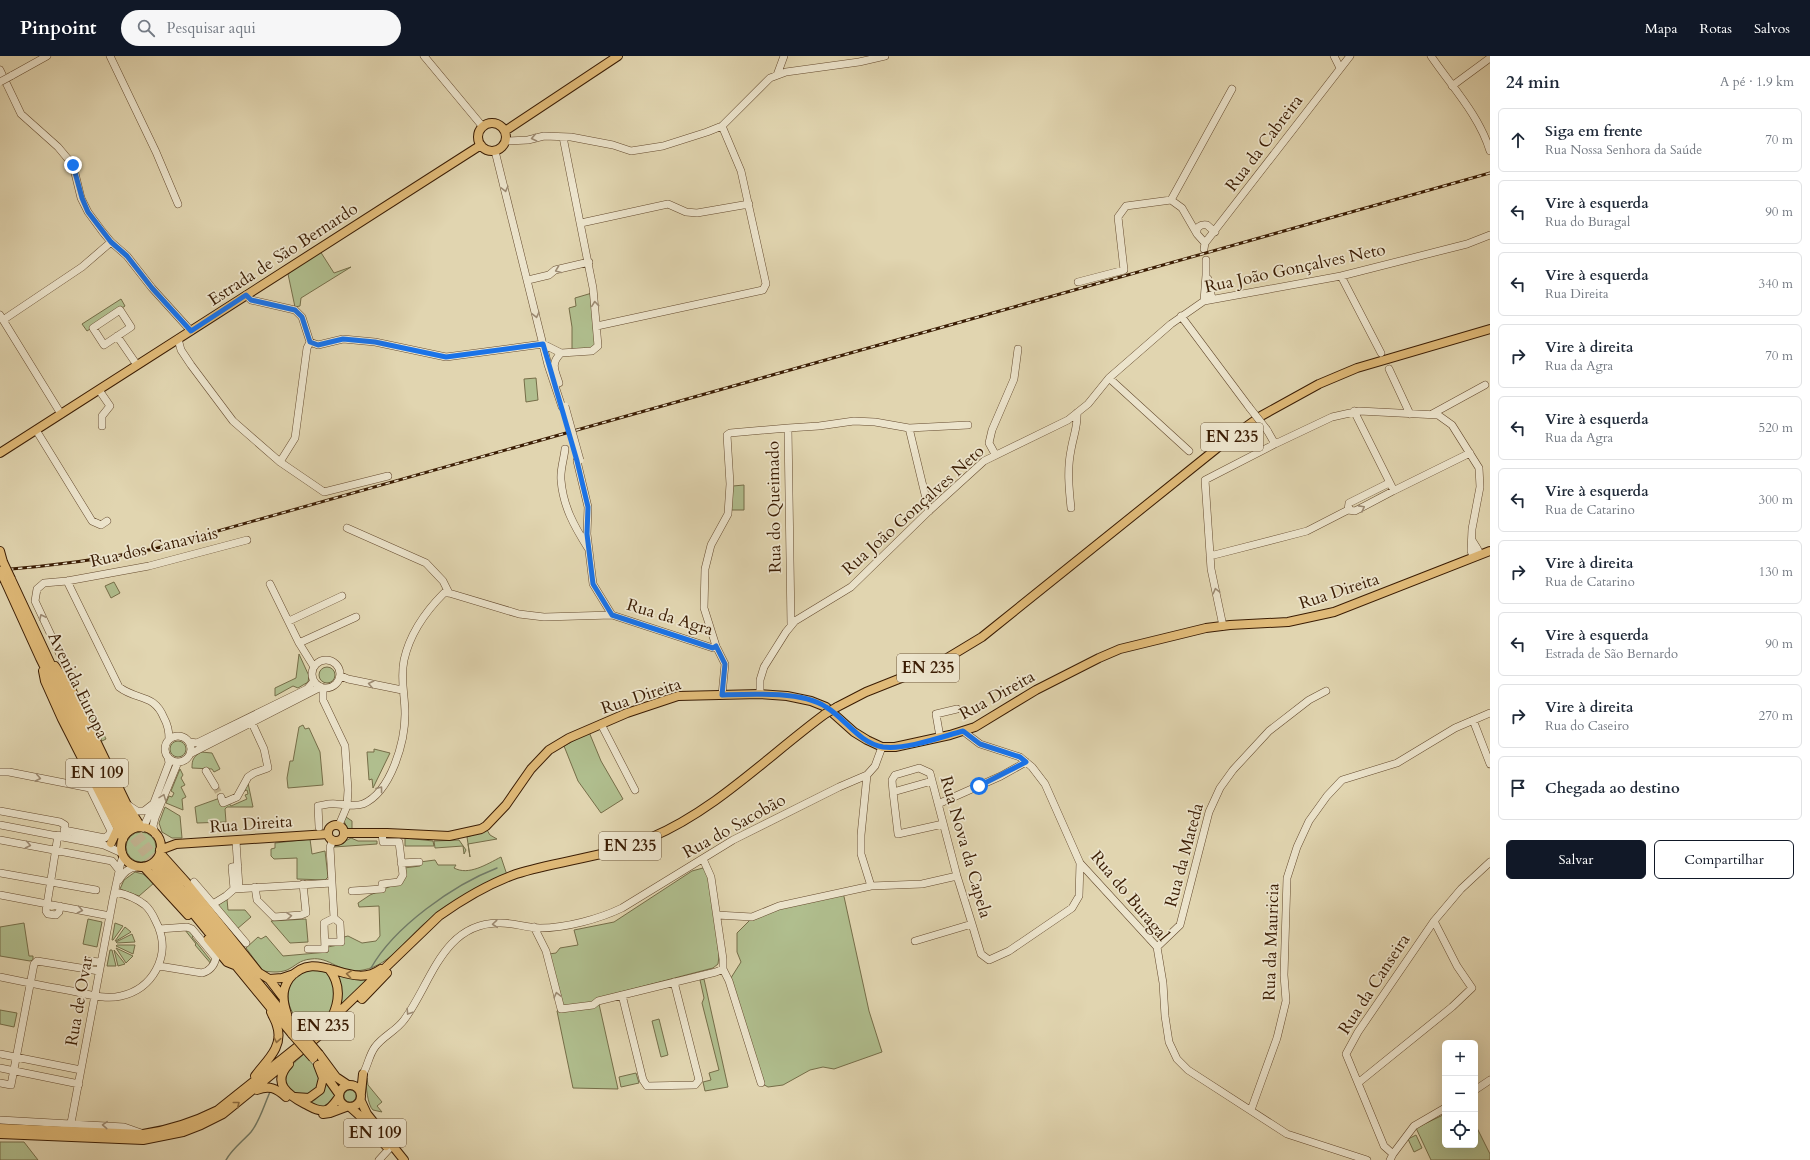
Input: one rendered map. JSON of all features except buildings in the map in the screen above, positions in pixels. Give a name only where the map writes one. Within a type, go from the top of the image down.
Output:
[{"type":"main road","points":[[505,131],[618,56]]},
{"type":"main road","points":[[495,123],[505,131],[506,141],[502,148],[495,151],[487,151],[481,145],[479,134],[482,127],[495,123]]},
{"type":"main road","name":"Estrada de São Bernardo","points":[[0,453],[481,145]]},
{"type":"main road","name":"EN 235","points":[[0,1134],[143,1140],[164,1137],[202,1125],[218,1117],[331,1020],[439,916],[456,904],[494,883],[516,874],[628,846],[650,839],[682,823],[727,791],[825,714],[866,692],[939,663],[982,637],[1226,442],[1282,404],[1319,384],[1357,368],[1490,329]]},
{"type":"main road","name":"Rua Direita","points":[[176,844],[330,837],[340,840],[344,833],[449,836],[481,829],[486,826],[506,805],[531,769],[549,750],[569,738],[627,713],[678,696],[760,694],[800,698],[826,707],[854,732],[882,747],[911,744],[975,727],[1021,699],[1099,658],[1120,649],[1173,635],[1223,626],[1288,622],[1334,612],[1490,550]]},
{"type":"main road","name":"Avenida Europa","points":[[0,552],[8,580],[44,658],[129,827]]},
{"type":"main road","name":"Avenida Europa","points":[[0,572],[8,580]]},
{"type":"main road","points":[[44,658],[60,671],[72,692],[127,805],[142,828],[176,844]]},
{"type":"main road","points":[[44,658],[45,681],[122,840],[122,855],[127,862],[140,867],[190,917],[227,962],[239,967]]},
{"type":"main road","points":[[330,837],[330,826],[336,824],[343,828],[344,833]]},
{"type":"main road","points":[[122,840],[130,830],[142,828]]},
{"type":"main road","points":[[107,844],[117,830]]},
{"type":"main road","points":[[156,835],[160,851],[259,973]]},
{"type":"main road","points":[[140,867],[154,862],[160,851],[176,844]]},
{"type":"main road","name":"EN 109","points":[[295,1031],[287,1016],[229,946],[157,865],[268,1004],[295,1031],[317,1059],[339,1095],[341,1103],[359,1115],[399,1160]]},
{"type":"main road","name":"EN 235","points":[[0,1128],[143,1134],[162,1131],[198,1120],[218,1110],[250,1089],[300,1052],[374,988],[416,938]]},
{"type":"main road","points":[[229,946],[254,970],[269,979],[282,996],[287,1016]]},
{"type":"main road","points":[[282,996],[286,984],[294,974],[304,967],[318,966],[348,975],[371,974],[379,971],[393,960]]},
{"type":"main road","points":[[329,969],[333,974],[338,989],[337,1003],[331,1020]]},
{"type":"main road","points":[[269,979],[282,978],[294,974]]},
{"type":"main road","points":[[250,1089],[272,1055],[277,1044],[277,1027],[268,1004]]},
{"type":"main road","points":[[300,1052],[286,1067],[282,1074],[282,1085],[290,1095],[316,1110],[324,1110],[330,1107],[343,1088],[363,1074]]},
{"type":"main road","points":[[290,1095],[303,1099],[308,1098],[320,1090],[323,1078],[317,1059]]},
{"type":"main road","name":"EN 109","points":[[317,1059],[336,1077],[349,1085],[356,1086],[366,1114],[404,1160]]},
{"type":"main road","points":[[361,1097],[363,1074]]},
{"type":"main road","points":[[250,1089],[266,1087],[274,1088],[302,1106],[319,1113],[330,1113],[348,1107]]},
{"type":"main road","name":"EN 109","points":[[348,1107],[355,1106],[361,1097]]},
{"type":"street","points":[[0,82],[47,56]]},
{"type":"street","points":[[110,56],[153,145],[178,204]]},
{"type":"street","points":[[424,56],[482,127]]},
{"type":"street","points":[[777,75],[784,56]]},
{"type":"street","points":[[506,141],[544,136],[563,137],[613,145],[631,151],[663,146],[722,126],[770,78],[777,75],[786,72],[859,62],[885,56]]},
{"type":"street","points":[[1334,56],[1340,68]]},
{"type":"street","name":"Rua da Cabreira","points":[[1197,234],[1205,246],[1350,56]]},
{"type":"street","points":[[1431,56],[1488,136],[1490,151]]},
{"type":"street","points":[[1452,86],[1490,58]]},
{"type":"street","points":[[0,70],[21,114],[58,147],[70,160],[88,212],[112,243],[127,256],[152,288],[191,331]]},
{"type":"street","points":[[1171,200],[1232,89]]},
{"type":"street","points":[[597,326],[763,290],[766,284],[741,171],[722,126]]},
{"type":"street","points":[[310,342],[318,345],[343,339],[375,342],[446,357],[543,344],[561,353],[596,349],[598,346],[597,326],[589,262],[563,137]]},
{"type":"street","name":"Rua da Agra","points":[[495,151],[543,344],[578,460],[588,507],[587,534],[593,584],[612,615],[713,648],[716,646],[725,664],[722,695]]},
{"type":"street","points":[[1078,282],[1124,270],[1118,217],[1126,206],[1171,200],[1182,208],[1197,234]]},
{"type":"street","points":[[581,223],[668,204],[686,212],[697,213],[749,204]]},
{"type":"street","points":[[1189,220],[1200,225],[1207,225],[1215,232]]},
{"type":"street","points":[[1197,234],[1200,225]]},
{"type":"street","name":"Rua João Gonçalves Neto","points":[[760,694],[760,680],[764,666],[791,625],[851,587],[928,510],[984,461],[995,454],[1068,420],[1088,404],[1108,378],[1181,316],[1204,301],[1342,276],[1467,244],[1490,235]]},
{"type":"street","points":[[60,414],[1,317],[82,267],[112,243]]},
{"type":"street","points":[[1204,301],[1206,260]]},
{"type":"street","points":[[528,280],[549,275],[555,270],[589,262]]},
{"type":"street","points":[[1206,275],[1212,299]]},
{"type":"street","points":[[1342,276],[1381,353]]},
{"type":"street","points":[[246,295],[251,300],[295,310],[302,317],[310,342],[307,348],[295,438],[280,462]]},
{"type":"street","points":[[120,310],[131,327],[117,336],[104,345],[93,328],[120,310]]},
{"type":"street","points":[[1181,316],[1267,430],[1275,444]]},
{"type":"street","points":[[117,336],[137,365]]},
{"type":"street","points":[[178,339],[181,350],[191,365],[233,421],[280,462],[324,492],[388,476]]},
{"type":"street","points":[[995,454],[989,443],[992,430],[1014,379],[1018,349]]},
{"type":"street","name":"Rua da Agra","points":[[561,353],[553,364],[563,407]]},
{"type":"street","points":[[1389,369],[1410,414]]},
{"type":"street","points":[[1108,378],[1189,451]]},
{"type":"street","points":[[1429,415],[1436,413],[1485,386]]},
{"type":"street","points":[[99,390],[110,406],[102,416],[102,426]]},
{"type":"street","points":[[1354,411],[1390,482],[1393,491]]},
{"type":"street","points":[[1223,626],[1211,569],[1205,480],[1332,417],[1354,411],[1438,415],[1452,425],[1478,468],[1480,487],[1474,516],[1471,550],[1476,555]]},
{"type":"street","points":[[1070,508],[1070,454],[1078,421],[1077,413]]},
{"type":"street","name":"Rua do Queimado","points":[[791,625],[788,428],[819,426],[854,421],[875,422],[909,428],[968,425]]},
{"type":"street","points":[[716,646],[704,608],[705,569],[711,545],[728,514],[730,484],[727,435],[730,433],[788,428]]},
{"type":"street","points":[[909,428],[928,510]]},
{"type":"street","points":[[36,430],[92,521],[101,525],[107,521]]},
{"type":"street","name":"Rua da Agra","points":[[565,449],[561,479],[566,509],[589,550]]},
{"type":"street","points":[[1210,556],[1307,531],[1348,510],[1356,511],[1470,453]]},
{"type":"street","points":[[1348,510],[1349,503],[1390,482]]},
{"type":"street","points":[[347,528],[426,563],[443,582],[449,593]]},
{"type":"street","name":"Rua dos Canaviais","points":[[72,692],[64,663],[35,602],[37,589],[44,583],[67,581],[149,566],[247,540]]},
{"type":"street","points":[[67,581],[119,687],[125,691],[154,702],[161,709],[169,728],[169,739],[165,746],[169,763],[142,828]]},
{"type":"street","points":[[270,584],[299,642],[314,667]]},
{"type":"street","points":[[319,827],[318,806],[335,804],[347,806],[362,804],[372,798],[380,790],[391,771],[398,753],[405,713],[402,690],[404,659],[412,636],[419,622],[444,593],[449,593],[519,614],[544,617],[612,615]]},
{"type":"street","points":[[289,621],[342,596]]},
{"type":"street","points":[[299,642],[356,617]]},
{"type":"street","points":[[339,825],[347,806],[345,746],[323,700],[322,688],[314,681],[312,672],[314,667],[321,661],[330,661],[338,667],[341,676],[348,679],[402,690]]},
{"type":"street","points":[[190,742],[197,742],[258,717],[322,688],[333,687],[341,676]]},
{"type":"street","points":[[168,757],[178,762],[185,760],[190,754],[252,723],[258,717],[307,689],[314,681]]},
{"type":"street","name":"Rua da Mateda","points":[[1157,947],[1180,925],[1199,844],[1209,812],[1220,788],[1233,770],[1269,731],[1309,700],[1326,691]]},
{"type":"street","points":[[309,694],[315,695],[323,700]]},
{"type":"street","points":[[940,737],[936,714],[957,709]]},
{"type":"street","name":"Rua da Mauricia","points":[[1251,1110],[1277,1038],[1286,1001],[1284,975],[1287,878],[1297,847],[1310,821],[1327,796],[1342,780],[1397,763],[1426,744],[1490,713]]},
{"type":"street","points":[[1473,720],[1490,764]]},
{"type":"street","points":[[221,797],[223,803],[237,797],[248,777],[268,768],[264,749],[252,723]]},
{"type":"street","points":[[601,724],[635,790]]},
{"type":"street","points":[[169,728],[178,736]]},
{"type":"street","name":"Rua do Buragal","points":[[963,731],[980,744],[1020,757],[1032,767],[1045,784],[1080,863],[1157,947],[1163,977],[1165,1016],[1169,1042],[1177,1058],[1188,1070],[1296,1138],[1367,1160]]},
{"type":"street","points":[[169,739],[178,736],[185,737],[190,742],[190,754]]},
{"type":"street","points":[[871,886],[861,854],[861,835],[867,775],[875,766],[882,747]]},
{"type":"street","points":[[156,835],[153,826],[155,818],[178,762]]},
{"type":"street","points":[[938,804],[1002,776],[1026,762]]},
{"type":"street","name":"Rua Nova da Capela","points":[[894,792],[892,780],[895,775],[919,768],[930,772],[957,876],[981,954],[984,958],[989,960],[1009,951],[1072,908],[1078,896],[1080,863]]},
{"type":"street","points":[[206,771],[215,786]]},
{"type":"street","points":[[0,772],[9,772],[90,788],[111,833],[105,838],[62,834],[0,825]]},
{"type":"street","name":"Rua do Sacobão","points":[[363,1074],[374,1047],[396,1028],[412,1008],[439,958],[462,934],[480,926],[498,922],[534,927],[554,927],[607,915],[622,908],[733,840],[839,787],[867,775]]},
{"type":"street","points":[[932,781],[894,792],[898,834],[943,824]]},
{"type":"street","points":[[127,805],[137,811],[144,811],[153,804]]},
{"type":"street","points":[[0,811],[60,822],[65,825],[56,851],[47,904]]},
{"type":"street","points":[[352,891],[382,889],[382,884],[399,882],[403,875],[399,842],[383,842],[382,833]]},
{"type":"street","points":[[62,834],[107,844],[122,855]]},
{"type":"street","points":[[325,942],[341,942],[340,924],[334,918],[330,837]]},
{"type":"street","points":[[0,840],[112,861],[119,870]]},
{"type":"street","points":[[107,844],[122,840]]},
{"type":"street","points":[[236,841],[238,866],[232,867],[237,888]]},
{"type":"street","name":"Rua de Ovar","points":[[71,1123],[122,855]]},
{"type":"street","points":[[703,859],[710,877],[717,915],[723,969],[729,981],[761,1083]]},
{"type":"street","points":[[401,863],[419,862]]},
{"type":"street","name":"Rua da Canseira","points":[[1391,1157],[1384,1146],[1346,1054],[1358,1032],[1434,921],[1461,889],[1490,862]]},
{"type":"street","points":[[116,884],[123,873],[130,868],[140,867]]},
{"type":"street","points":[[0,873],[96,890]]},
{"type":"street","points":[[717,915],[752,917],[779,906],[871,886],[922,884],[957,876]]},
{"type":"street","points":[[194,882],[246,943]]},
{"type":"street","points":[[212,904],[237,888],[332,883]]},
{"type":"street","points":[[255,887],[257,900],[274,917],[301,915],[306,912],[304,884]]},
{"type":"street","points":[[0,978],[110,997],[130,993],[148,982],[159,966],[163,941],[159,929],[152,914],[145,906],[136,899],[115,892]]},
{"type":"street","points":[[0,895],[110,916]]},
{"type":"street","points":[[308,949],[325,949],[324,922],[334,918]]},
{"type":"street","points":[[1358,1083],[1452,1007],[1472,988],[1457,966],[1434,921]]},
{"type":"street","points":[[915,941],[972,924]]},
{"type":"street","points":[[159,929],[187,927],[192,929],[216,958],[212,968],[207,972],[202,973],[159,966]]},
{"type":"street","points":[[534,927],[546,951],[561,1009],[593,1005],[598,1001],[723,969]]},
{"type":"street","points":[[0,1083],[11,1085],[34,964],[37,961],[99,972]]},
{"type":"street","points":[[85,970],[88,961],[101,962]]},
{"type":"street","points":[[622,996],[643,1080],[647,1086],[695,1085],[699,1080],[674,982]]},
{"type":"street","points":[[0,1054],[81,1070]]},
{"type":"street","points":[[0,1068],[79,1084]]},
{"type":"street","points":[[1478,1088],[1490,1080]]},
{"type":"street","points":[[1391,1157],[1414,1126],[1442,1110]]},
{"type":"street","points":[[0,1120],[124,1127],[143,1134]]},
{"type":"street","points":[[378,1160],[389,1149]]},
{"type":"green space","points":[[320,251],[334,273],[351,267],[301,298],[300,306],[295,307],[288,274]]},
{"type":"green space","points":[[592,293],[597,341],[593,349],[572,349],[572,327],[569,308],[576,306],[575,298]]},
{"type":"green space","points":[[121,299],[125,306],[87,331],[82,324]]},
{"type":"green space","points":[[536,378],[538,400],[526,402],[524,379]]},
{"type":"green space","points":[[744,485],[744,510],[731,510],[733,486]]},
{"type":"green space","points":[[114,582],[120,593],[111,598],[105,586]]},
{"type":"green space","points":[[299,654],[309,676],[308,682],[298,688],[293,686],[275,696],[275,688],[296,678]]},
{"type":"green space","points":[[324,667],[330,667],[335,672],[333,681],[330,683],[324,683],[319,678],[319,672]]},
{"type":"green space","points":[[83,692],[106,739],[102,741],[81,700],[80,694]]},
{"type":"green space","points":[[303,725],[305,729],[309,728],[320,752],[323,785],[288,788],[287,778],[290,761],[293,761],[299,727]]},
{"type":"green space","points":[[589,732],[601,761],[623,799],[601,813],[578,781],[564,746]]},
{"type":"green space","points":[[178,741],[184,743],[186,749],[184,755],[178,757],[172,755],[170,749],[172,743]]},
{"type":"green space","points":[[374,749],[390,753],[373,788],[372,779],[369,780],[367,752],[374,752]]},
{"type":"green space","points":[[201,752],[212,753],[220,769],[214,772],[212,769],[192,768],[192,763],[196,755]]},
{"type":"green space","points":[[180,769],[183,775],[181,778],[185,785],[181,787],[186,797],[182,799],[183,810],[166,803],[169,796],[172,797],[174,793],[171,791]]},
{"type":"green space","points":[[248,783],[253,807],[227,807],[225,809],[226,822],[197,823],[195,807],[220,798],[229,803],[231,806],[247,799],[245,795],[248,794],[247,790],[244,791]]},
{"type":"green space","points":[[165,807],[180,816],[182,838],[172,838],[162,832],[159,823]]},
{"type":"green space","points":[[346,817],[352,821],[352,830],[347,828],[344,821]]},
{"type":"green space","points":[[487,830],[490,835],[497,839],[468,844],[467,837]]},
{"type":"green space","points":[[141,832],[152,836],[156,847],[152,858],[141,862],[130,858],[126,847],[130,836]]},
{"type":"green space","points":[[351,838],[358,841],[377,841],[377,844],[334,847]]},
{"type":"green space","points":[[405,838],[433,841],[434,846],[405,846]]},
{"type":"green space","points":[[310,839],[312,854],[325,851],[328,877],[325,880],[297,879],[297,858],[274,859],[271,856],[271,849],[275,848],[275,843]]},
{"type":"green space","points":[[459,840],[466,850],[464,854],[463,846],[435,848],[434,841]]},
{"type":"green space","points":[[501,857],[507,875],[430,919],[391,956],[373,967],[355,971],[341,968],[324,960],[311,959],[301,962],[284,971],[263,971],[246,948],[258,937],[261,939],[266,936],[283,956],[328,952],[328,947],[343,944],[344,937],[348,936],[362,943],[376,941],[380,936],[379,906],[359,907],[358,903],[370,895],[403,881],[404,868],[420,866],[420,862],[435,860],[438,865],[456,865],[454,868],[466,871],[484,866]]},
{"type":"green space","points":[[703,868],[711,877],[719,956],[718,964],[713,968],[598,998],[594,1003],[562,1007],[549,954],[556,953],[560,948],[578,945],[574,930],[614,922],[692,871]]},
{"type":"green space","points":[[135,872],[143,874],[154,883],[139,896],[120,889],[124,880]]},
{"type":"green space","points":[[843,892],[869,1011],[882,1052],[834,1069],[823,1067],[810,1070],[783,1085],[768,1087],[761,1083],[729,981],[741,962],[737,952],[737,933],[753,917],[765,912]]},
{"type":"green space","points":[[227,899],[228,910],[245,910],[251,917],[237,929],[218,905]]},
{"type":"green space","points":[[88,919],[102,922],[97,947],[83,944]]},
{"type":"green space","points":[[306,919],[308,942],[290,943],[271,921]]},
{"type":"green space","points":[[24,923],[29,956],[33,956],[33,960],[30,961],[0,956],[0,927]]},
{"type":"green space","points":[[115,923],[123,926],[112,940]]},
{"type":"green space","points":[[125,927],[131,932],[115,941]]},
{"type":"green space","points":[[187,929],[195,935],[192,937],[212,962],[212,965],[195,945],[196,944],[185,930]]},
{"type":"green space","points":[[132,934],[135,942],[116,942]]},
{"type":"green space","points":[[135,945],[133,954],[116,946]]},
{"type":"green space","points":[[116,948],[133,956],[126,963]]},
{"type":"green space","points":[[110,950],[112,950],[116,966],[107,966]]},
{"type":"green space","points":[[114,950],[125,964],[118,966]]},
{"type":"green space","points":[[312,968],[327,972],[331,977],[336,998],[330,1017],[311,1034],[292,1012],[288,999],[288,992],[289,984],[301,973]]},
{"type":"green space","points":[[336,975],[351,978],[375,976],[340,1009]]},
{"type":"green space","points":[[704,979],[728,1087],[705,1091],[703,1082],[711,1080],[709,1073],[719,1070],[702,1003],[704,998],[700,980]]},
{"type":"green space","points":[[599,1004],[618,1089],[573,1088],[557,1011],[561,1009]]},
{"type":"green space","points":[[0,1010],[17,1013],[14,1027],[0,1024]]},
{"type":"green space","points":[[659,1019],[668,1055],[661,1057],[652,1021]]},
{"type":"green space","points":[[304,1054],[320,1073],[319,1087],[306,1095],[294,1093],[286,1085],[290,1067]]},
{"type":"green space","points":[[636,1073],[639,1083],[621,1087],[619,1077]]},
{"type":"green space","points":[[367,1078],[368,1085],[382,1102],[377,1106],[382,1112],[371,1108],[368,1100]]},
{"type":"green space","points":[[326,1082],[335,1094],[335,1097],[326,1107],[313,1107],[306,1100],[311,1102],[317,1098]]},
{"type":"green space","points":[[348,1090],[352,1090],[356,1096],[352,1102],[348,1102],[344,1098],[344,1094]]},
{"type":"green space","points":[[1442,1115],[1442,1148],[1478,1148],[1478,1130],[1490,1154],[1490,1160],[1431,1160],[1416,1128]]},
{"type":"green space","points":[[1416,1135],[1422,1148],[1414,1152],[1408,1139]]},
{"type":"green space","points":[[0,1142],[24,1142],[38,1160],[0,1160]]},
{"type":"waterway","points":[[371,968],[394,937],[426,909],[462,885],[497,868]]},
{"type":"waterway","points":[[226,1160],[231,1152],[254,1128],[270,1092]]},
{"type":"tunnel","points":[[215,786],[221,797]]},
{"type":"tunnel","points":[[131,825],[160,863]]},
{"type":"tunnel","points":[[126,829],[155,867]]},
{"type":"railway","points":[[0,570],[77,562],[154,549],[1490,173]]},
{"type":"route","points":[[73,165],[82,198],[88,212],[111,242],[127,256],[152,288],[191,331],[246,295],[251,300],[295,310],[302,317],[310,342],[318,345],[343,339],[375,342],[446,357],[543,344],[577,461],[588,507],[587,534],[593,584],[612,615],[713,648],[716,646],[719,655],[725,664],[722,695],[760,694],[787,696],[811,701],[826,707],[854,732],[882,747],[895,747],[911,744],[963,731],[986,747],[1020,757],[1026,762],[1002,776],[979,786]]}]
